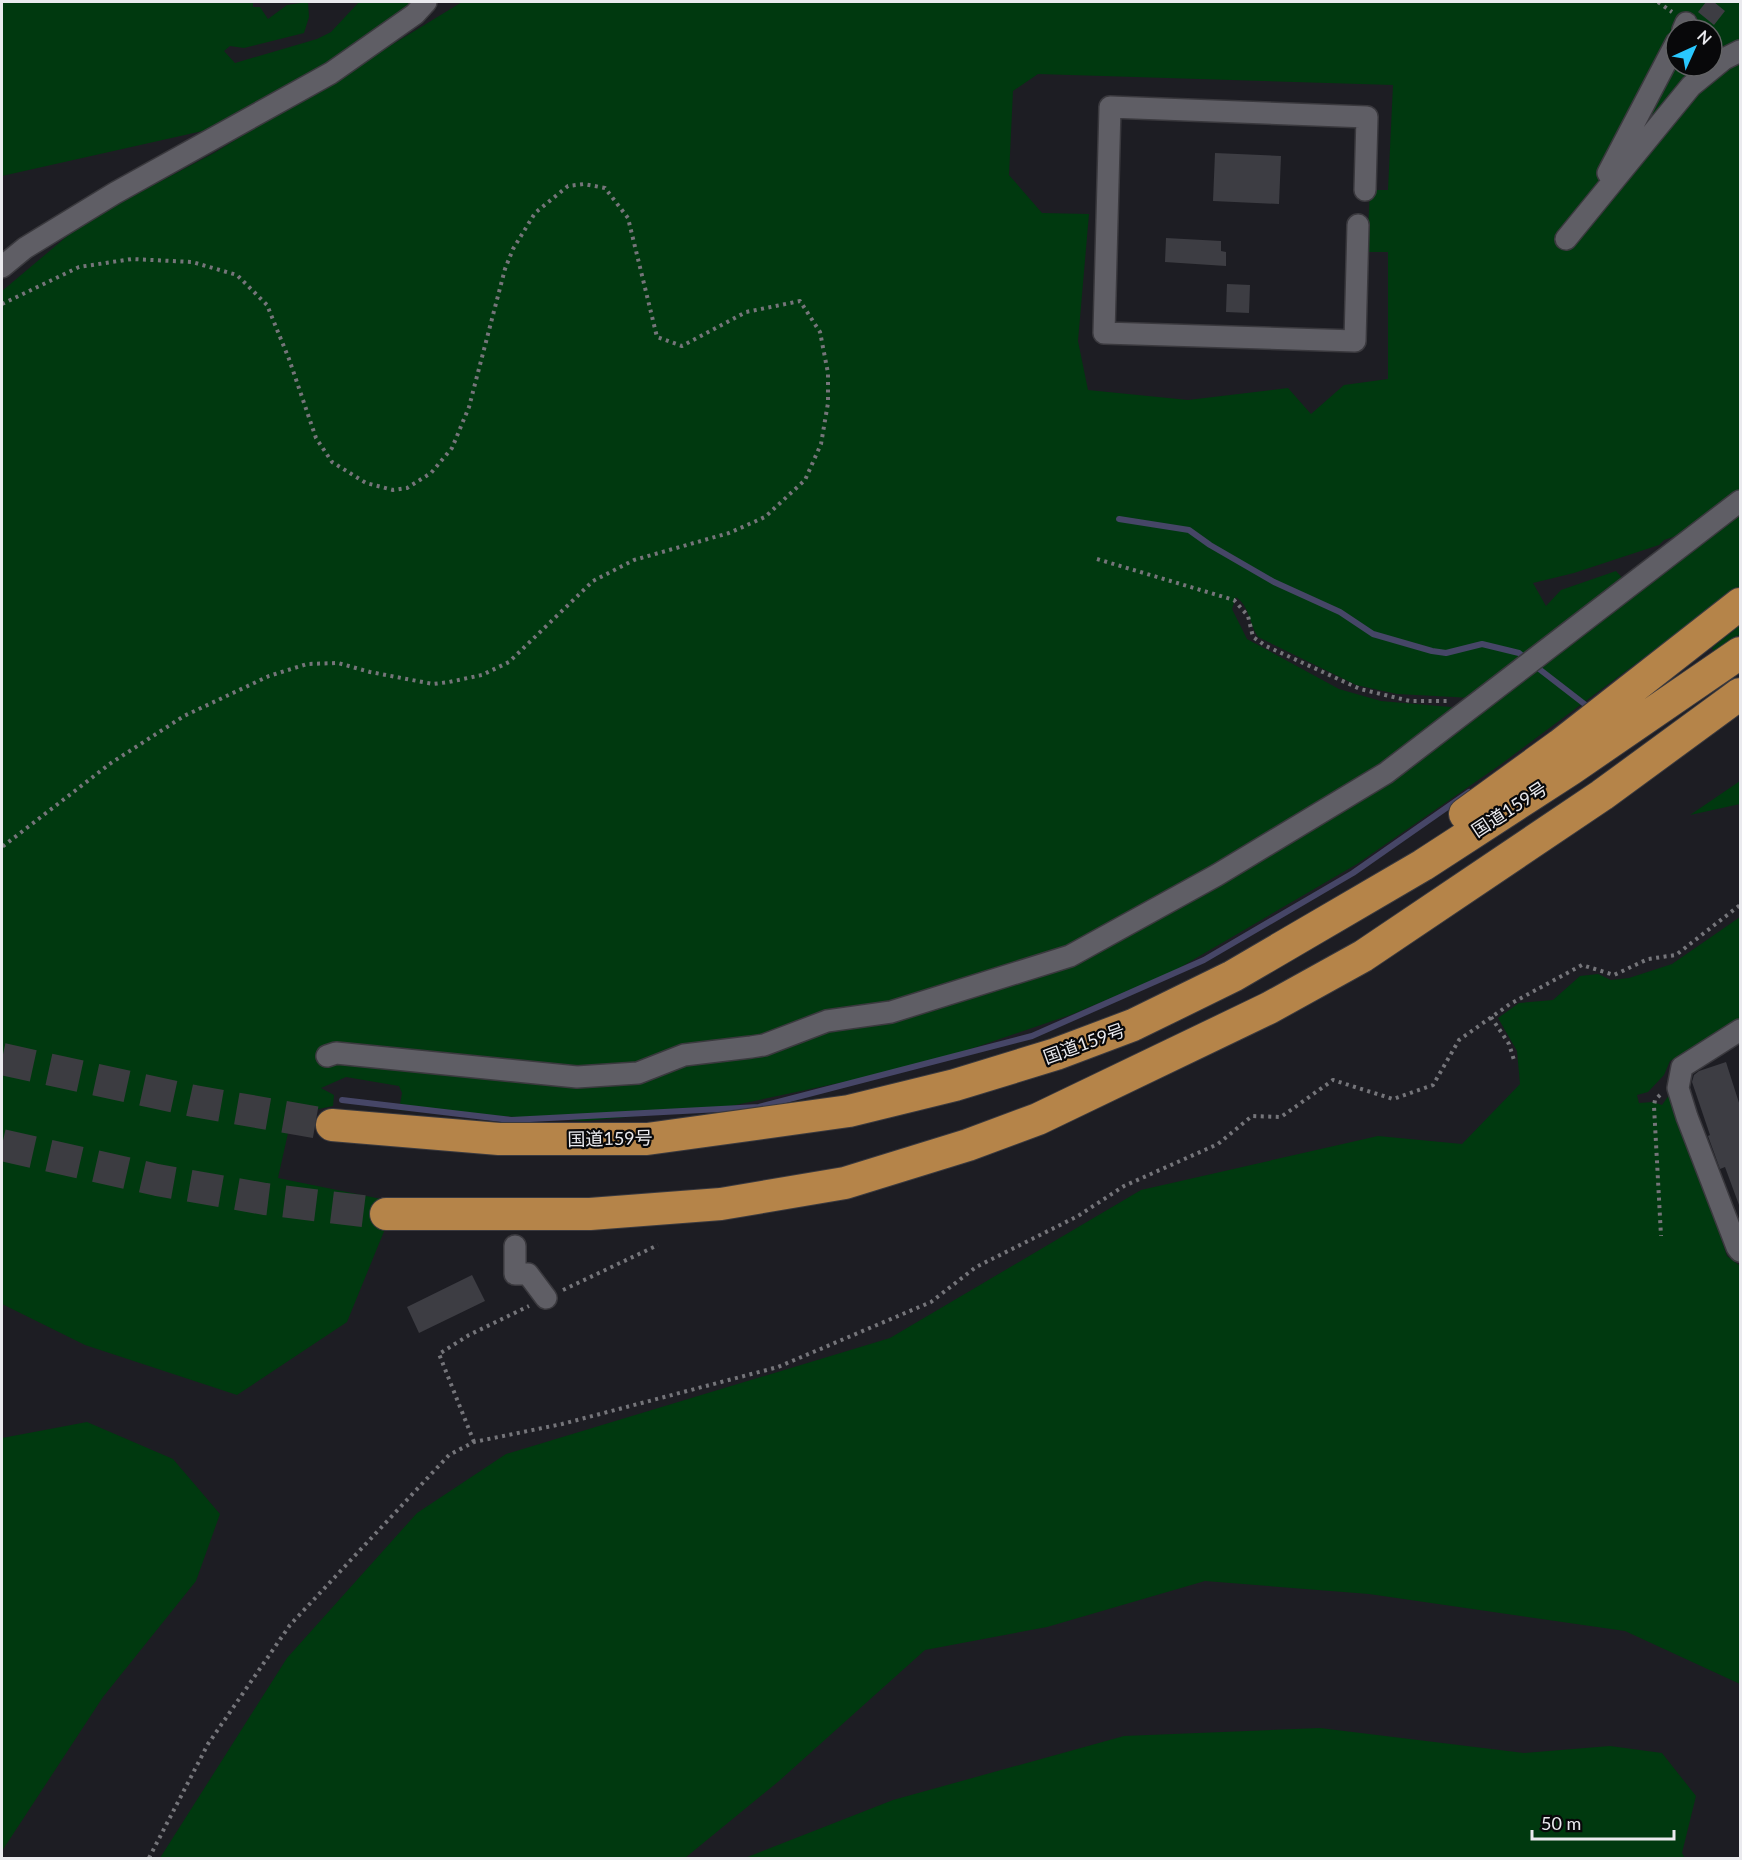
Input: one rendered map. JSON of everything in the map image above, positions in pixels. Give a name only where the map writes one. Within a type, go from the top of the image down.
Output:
[{"type":"highway","points":[[1233,976],[1387,871],[1560,745],[1740,604]]},
{"type":"highway","name":"国道159号","points":[[332,1125],[499,1139],[647,1139],[849,1111],[956,1085],[1056,1054],[1133,1025],[1233,976],[1423,865],[1580,763],[1740,653]]},
{"type":"highway","points":[[386,1214],[590,1214],[721,1204],[845,1183],[968,1145],[1018,1126],[1122,1080],[1269,1008],[1363,956],[1602,795],[1740,694]]},
{"type":"highway","points":[[1433,910],[1606,809],[1740,721]]},
{"type":"street","points":[[2,267],[25,248],[115,193],[331,73],[415,14],[426,2]]},
{"type":"street","points":[[1566,240],[1691,86],[1724,59],[1740,51]]},
{"type":"street","points":[[1607,189],[1602,184],[1603,178],[1664,65]]},
{"type":"street","points":[[1358,225],[1355,341],[1104,333],[1110,106],[1367,117],[1365,190]]},
{"type":"street","points":[[327,1056],[336,1053],[577,1077],[626,1075],[638,1073],[684,1055],[758,1046],[826,1022],[891,1012],[1070,956],[1217,875],[1386,773],[1740,501]]},
{"type":"street","points":[[1740,1030],[1682,1067],[1678,1088],[1711,1181],[1740,1251]]},
{"type":"street","points":[[515,1246],[515,1274],[528,1274],[546,1298]]},
{"type":"path","points":[[2,304],[79,267],[132,259],[192,262],[237,275],[267,306],[289,359],[316,438],[332,462],[366,483],[393,490],[407,488],[431,473],[452,448],[469,407],[505,269],[513,249],[535,213],[568,186],[584,184],[605,188],[628,218],[657,337],[682,345],[746,312],[800,301],[820,332],[828,373],[828,403],[821,444],[804,480],[765,517],[729,533],[634,560],[593,581],[509,662],[482,675],[433,684],[370,672],[338,663],[307,664],[269,676],[184,716],[111,763],[2,847]]},
{"type":"path","points":[[1097,560],[1234,600],[1248,616],[1253,637],[1266,646],[1360,689],[1410,701],[1478,702]]},
{"type":"path","points":[[149,1858],[208,1744],[290,1625],[449,1455],[474,1442],[562,1424],[778,1367],[931,1302],[976,1267],[1078,1216],[1124,1186],[1218,1144],[1252,1116],[1281,1117],[1333,1080],[1393,1099],[1433,1085],[1459,1040],[1510,1004],[1582,965],[1614,975],[1648,958],[1676,955],[1740,905]]},
{"type":"path","points":[[1491,1017],[1509,1044],[1514,1060]]},
{"type":"path","points":[[1654,1106],[1661,1236]]},
{"type":"path","points":[[474,1442],[439,1354],[469,1335],[658,1245]]},
{"type":"green space","points":[[2,2],[253,2],[253,7],[260,7],[268,19],[287,5],[308,2],[309,17],[304,33],[244,48],[230,46],[224,51],[235,63],[317,39],[331,32],[359,2],[413,2],[374,39],[216,128],[2,176]]},
{"type":"green space","points":[[462,2],[1740,2],[1740,495],[1691,531],[1664,540],[1659,545],[1574,573],[1533,583],[1546,606],[1561,590],[1616,571],[1625,581],[1472,698],[1397,694],[1356,685],[1258,637],[1247,610],[1236,597],[1232,609],[1247,639],[1339,689],[1381,701],[1462,708],[1391,762],[1101,932],[988,975],[882,1007],[619,1071],[335,1060],[459,1076],[600,1080],[674,1065],[1025,974],[1247,867],[1566,643],[1740,514],[1740,586],[1500,765],[1357,864],[1174,971],[1073,1014],[924,1065],[726,1107],[586,1121],[399,1110],[402,1093],[399,1086],[346,1077],[321,1088],[334,1095],[333,1106],[292,1115],[278,1178],[396,1202],[347,1322],[237,1395],[85,1345],[2,1304],[2,291],[84,222],[214,153]],"holes":[[[1038,74],[1393,85],[1388,190],[1370,190],[1367,252],[1388,252],[1388,379],[1344,385],[1311,414],[1288,388],[1188,400],[1088,390],[1078,341],[1089,214],[1042,213],[1009,175],[1013,91]]]},
{"type":"green space","points":[[1740,625],[1740,634],[1714,653],[1712,648]]},
{"type":"green space","points":[[1740,781],[1740,804],[1690,815]]},
{"type":"green space","points":[[1740,917],[1740,1018],[1670,1061],[1664,1075],[1648,1092],[1637,1095],[1639,1103],[1653,1102],[1662,1105],[1669,1095],[1674,1098],[1727,1256],[1740,1266],[1740,1684],[1625,1631],[1369,1594],[1205,1581],[1047,1627],[925,1650],[779,1781],[685,1858],[160,1858],[287,1658],[417,1513],[506,1454],[890,1338],[1141,1190],[1378,1136],[1462,1144],[1520,1084],[1517,1051],[1498,1018],[1519,1003],[1553,1000],[1580,976],[1598,974],[1611,980],[1629,978],[1672,964]]},
{"type":"green space","points":[[87,1422],[173,1459],[220,1514],[196,1581],[103,1697],[2,1851],[2,1438]]},
{"type":"green space","points":[[1320,1728],[1524,1753],[1610,1746],[1662,1753],[1696,1796],[1682,1853],[1685,1858],[745,1858],[893,1800],[1124,1736]]},
{"type":"building","points":[[1706,2],[1714,2],[1725,11],[1720,18],[1705,18],[1698,12]]},
{"type":"building","points":[[1215,153],[1281,156],[1279,204],[1213,201]]},
{"type":"building","points":[[1166,238],[1221,241],[1221,251],[1226,252],[1226,266],[1165,262]]},
{"type":"building","points":[[1227,284],[1250,285],[1249,313],[1226,312]]},
{"type":"building","points":[[1726,1062],[1740,1106],[1739,1205],[1725,1167],[1720,1169],[1692,1082],[1694,1075],[1699,1071]]},
{"type":"building","points":[[472,1275],[485,1301],[419,1333],[407,1307]]},
{"type":"waterway","points":[[1119,519],[1189,530],[1210,545],[1274,582],[1340,612],[1373,634],[1446,653],[1482,644],[1519,653],[1526,659]]},
{"type":"waterway","points":[[1534,665],[1587,706]]},
{"type":"waterway","points":[[342,1100],[511,1120],[759,1107],[1032,1036],[1204,960],[1353,873],[1469,792]]},
{"type":"tunnel","points":[[2,1059],[194,1101],[332,1125]]},
{"type":"tunnel","points":[[2,1145],[157,1180],[265,1199],[386,1214]]}]
